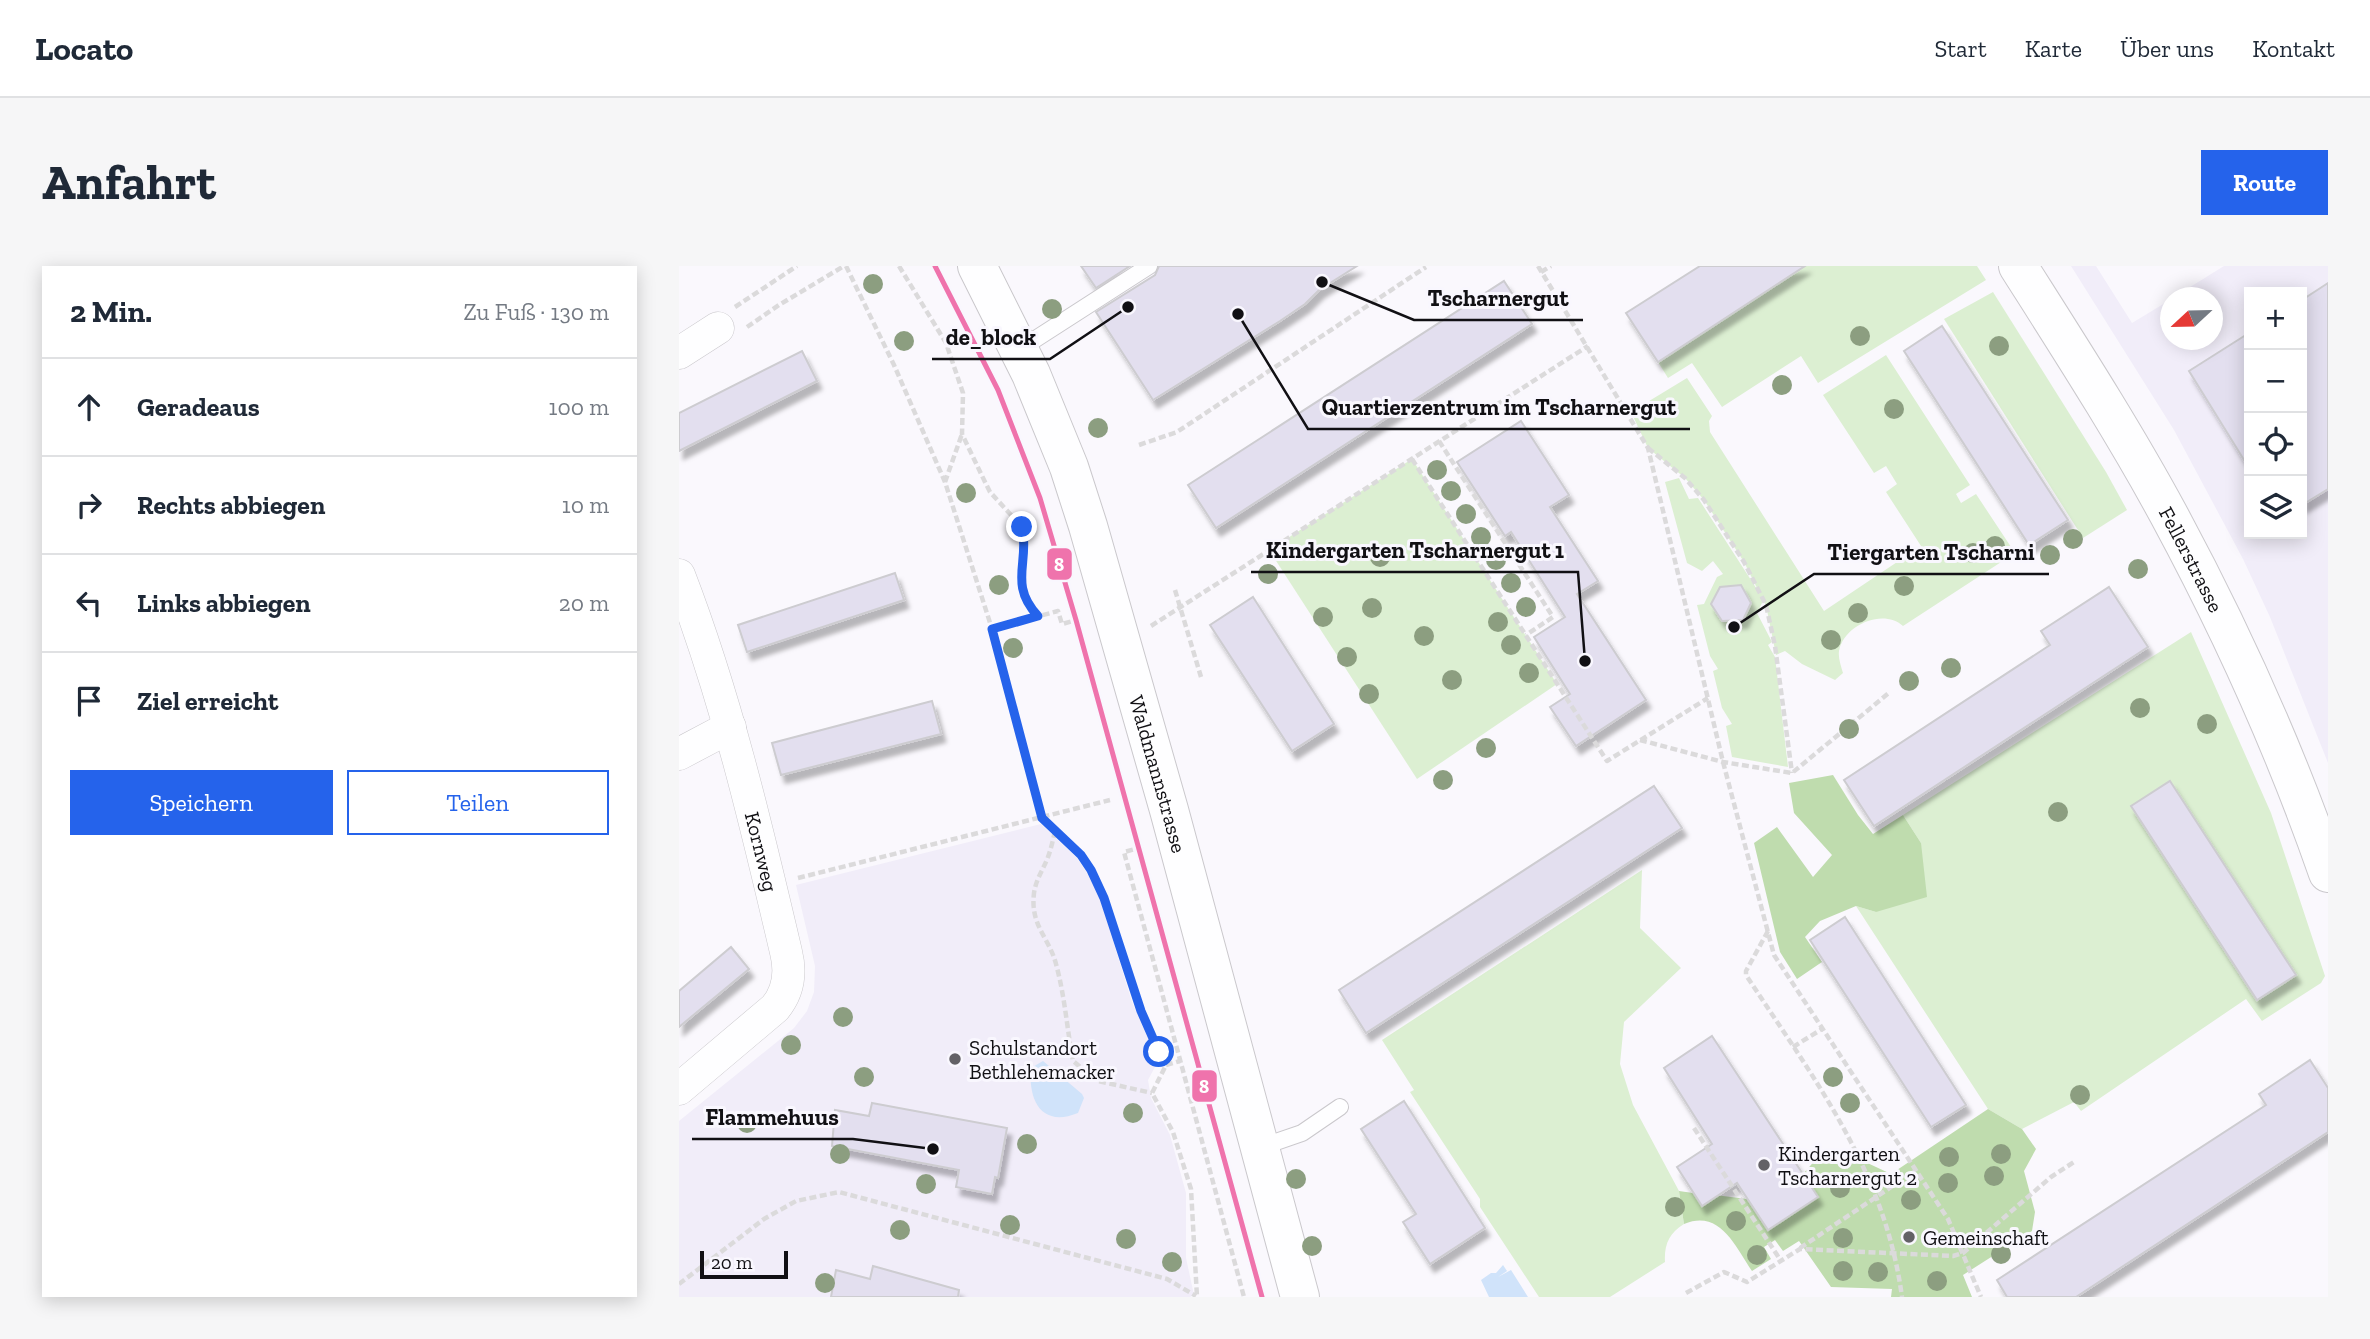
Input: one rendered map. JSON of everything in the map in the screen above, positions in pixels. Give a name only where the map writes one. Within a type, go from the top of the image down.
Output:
[{"type":"street","name":"Waldmannstrasse","points":[[977,266],[1019,348],[1069,467],[1088,526],[1261,1147],[1300,1297]]},
{"type":"street","name":"Fellerstrasse","points":[[2018,266],[2092,383],[2169,515],[2264,707],[2328,873]]},
{"type":"street","points":[[679,353],[727,331]]},
{"type":"street","name":"Kornweg","points":[[679,575],[741,762],[786,951],[788,981],[783,997],[775,1007],[679,1089]]},
{"type":"street","points":[[679,754],[730,727]]},
{"type":"lane","points":[[1019,348],[1149,266]]},
{"type":"lane","points":[[1261,1147],[1302,1133],[1339,1107]]},
{"type":"path","points":[[796,266],[721,315],[727,331],[779,305],[845,266],[894,365],[945,482],[992,629],[1042,818],[1081,855],[1095,877],[1141,1011],[1166,1065]]},
{"type":"path","points":[[899,266],[946,343],[963,393],[962,434],[945,482]]},
{"type":"path","points":[[1538,266],[1648,448],[1723,762],[1774,955],[1948,1219],[1981,1297]]},
{"type":"path","points":[[1541,272],[1551,266]]},
{"type":"path","points":[[1139,445],[1177,432],[1426,267]]},
{"type":"path","points":[[1147,629],[1588,346]]},
{"type":"path","points":[[962,434],[990,492],[1022,527],[1024,540],[1021,583],[1028,606],[1038,616]]},
{"type":"path","points":[[1439,441],[1553,617],[1526,635]]},
{"type":"path","points":[[1648,448],[1685,478],[1705,500],[1744,562],[1766,605],[1775,646],[1791,773]]},
{"type":"path","points":[[1412,459],[1607,761],[1708,698]]},
{"type":"path","points":[[1175,590],[1202,677]]},
{"type":"path","points":[[992,629],[1058,611],[1062,624]]},
{"type":"path","points":[[1640,740],[1723,762],[1791,773],[1890,692]]},
{"type":"path","points":[[786,881],[1110,800]]},
{"type":"path","points":[[1055,830],[1048,858],[1039,872],[1034,893],[1034,911],[1043,939],[1056,961],[1067,1010],[1073,1061],[1098,1081],[1152,1093],[1173,1132],[1191,1189],[1197,1297]]},
{"type":"path","points":[[1124,852],[1244,1297]]},
{"type":"path","points":[[1767,931],[1746,975],[1842,1122],[1857,1150],[1894,1253],[1902,1297]]},
{"type":"path","points":[[1793,1047],[1822,1028]]},
{"type":"path","points":[[1152,1093],[1166,1065],[1180,1060]]},
{"type":"path","points":[[1694,1128],[1781,1261]]},
{"type":"path","points":[[1800,1249],[1953,1256],[1963,1253],[2051,1178],[2074,1162]]},
{"type":"path","points":[[1686,1293],[1724,1272],[1747,1282],[1915,1171]]},
{"type":"path","points":[[679,1284],[764,1219],[796,1200],[839,1192],[1167,1279],[1197,1297]]},
{"type":"shaded area","points":[[2071,266],[2096,266],[2132,323],[2160,306],[2160,350],[2223,350],[2223,287],[2190,287],[2224,266],[2328,266],[2328,763],[2270,617],[2243,559],[2174,430]]},
{"type":"shaded area","name":"Schulstandort Bethlehemacker","points":[[1041,824],[1077,858],[1093,882],[1132,1002],[1153,1050],[1155,1067],[1148,1080],[1151,1098],[1170,1135],[1186,1193],[1186,1258],[1194,1295],[679,1297],[679,1121],[794,1028],[807,1011],[814,992],[815,966],[796,885]]},
{"type":"green space","points":[[1805,266],[1977,266],[1986,280],[1818,383],[1801,356],[1722,407],[1692,363],[1668,378],[1658,362]]},
{"type":"green space","points":[[1993,292],[2127,510],[2083,538],[1944,319]]},
{"type":"green space","points":[[1886,355],[1970,485],[1956,494],[1961,503],[1976,494],[2015,553],[1903,626],[1895,621],[1875,619],[1856,627],[1842,642],[1839,654],[1843,673],[1835,680],[1802,664],[1785,651],[1776,655],[1763,601],[1757,613],[1772,642],[1768,645],[1775,657],[1788,767],[1732,757],[1726,726],[1732,724],[1722,708],[1713,671],[1718,669],[1710,656],[1697,605],[1704,604],[1717,577],[1723,574],[1713,561],[1702,571],[1687,563],[1665,482],[1679,478],[1689,499],[1698,498],[1760,594],[1744,562],[1704,500],[1685,478],[1648,448],[1631,412],[1687,378],[1712,416],[1709,421],[1710,432],[1824,611],[1921,546],[1886,492],[1897,484],[1886,466],[1874,473],[1823,395]]},
{"type":"green space","points":[[1412,459],[1557,684],[1417,779],[1269,550]]},
{"type":"green space","points":[[2191,632],[2271,813],[2325,976],[2321,983],[2262,1021],[2246,999],[2081,1111],[2074,1102],[2022,1129],[1988,1109],[1856,906],[1876,912],[1921,843],[1903,815]]},
{"type":"green space","points":[[1833,775],[1873,834],[1903,815],[1921,843],[1927,897],[1876,912],[1856,906],[1820,921],[1805,937],[1822,962],[1797,979],[1780,952],[1754,843],[1777,827],[1813,877],[1832,855],[1794,813],[1789,783]]},
{"type":"green space","points":[[1642,870],[1640,928],[1681,968],[1624,1022],[1620,1064],[1633,1105],[1679,1191],[1684,1224],[1669,1240],[1665,1250],[1665,1262],[1610,1297],[1539,1297],[1480,1207],[1480,1199],[1410,1092],[1414,1090],[1382,1040]]},
{"type":"green space","points":[[1988,1109],[2022,1129],[2036,1149],[2024,1171],[2035,1212],[2032,1231],[1963,1275],[1972,1297],[1891,1297],[1892,1289],[1831,1287],[1799,1241],[1783,1251],[1775,1240],[1764,1247],[1771,1259],[1752,1271],[1733,1241],[1717,1226],[1697,1221],[1684,1224],[1679,1191],[1693,1193],[1702,1206],[1711,1201],[1707,1194],[1747,1199],[1768,1230],[1818,1197],[1803,1174],[1825,1149],[1846,1153],[1891,1174]]},
{"type":"water","points":[[1043,1061],[1082,1094],[1084,1098],[1078,1113],[1055,1117],[1039,1108],[1032,1091],[1031,1068]]},
{"type":"water","points":[[1503,1265],[1507,1271],[1498,1277],[1511,1270],[1528,1297],[1489,1297],[1481,1280],[1491,1273],[1496,1273]]},
{"type":"building","points":[[1081,266],[1130,266],[1096,288]]},
{"type":"building","points":[[1159,266],[1357,266],[1319,290],[1305,304],[1280,321],[1153,400],[1096,312],[1155,275]]},
{"type":"building","points":[[1700,266],[1805,266],[1658,362],[1626,313]]},
{"type":"building","points":[[1504,281],[1532,324],[1216,528],[1188,485]]},
{"type":"building","points":[[2328,283],[2328,489],[2307,502],[2307,350],[2307,297]]},
{"type":"building","points":[[1942,326],[2068,520],[2029,545],[1904,351]]},
{"type":"building","points":[[2244,336],[2244,460],[2189,371]]},
{"type":"building","points":[[802,351],[817,381],[679,451],[679,413]]},
{"type":"building","points":[[1521,421],[1569,495],[1550,507],[1598,581],[1577,594],[1646,700],[1576,746],[1550,707],[1570,694],[1534,637],[1565,617],[1511,532],[1505,536],[1457,462]]},
{"type":"building","points":[[895,573],[904,600],[747,652],[738,625]]},
{"type":"building","points":[[1741,585],[1751,603],[1743,620],[1722,621],[1711,604],[1720,587]]},
{"type":"building","points":[[2109,587],[2148,647],[1874,826],[1844,780],[2050,645],[2041,631]]},
{"type":"building","points":[[1253,597],[1334,724],[1292,751],[1210,625]]},
{"type":"building","points":[[932,701],[941,734],[781,775],[772,743]]},
{"type":"building","points":[[2170,781],[2296,975],[2257,1000],[2131,806]]},
{"type":"building","points":[[1654,786],[1682,828],[1366,1033],[1339,990]]},
{"type":"building","points":[[1845,917],[1966,1105],[1931,1127],[1810,940]]},
{"type":"building","points":[[731,947],[749,969],[679,1027],[679,991]]},
{"type":"building","points":[[1712,1036],[1818,1197],[1768,1230],[1737,1183],[1702,1206],[1677,1167],[1712,1144],[1664,1068]]},
{"type":"building","points":[[2310,1060],[2328,1088],[2328,1132],[2076,1297],[2007,1297],[1997,1280],[2266,1105],[2259,1094]]},
{"type":"building","points":[[1404,1101],[1485,1228],[1430,1264],[1403,1222],[1416,1214],[1361,1129]]},
{"type":"building","points":[[872,1103],[1007,1128],[998,1178],[995,1177],[992,1194],[956,1187],[959,1170],[832,1146],[835,1110],[869,1116]]},
{"type":"building","points":[[873,1266],[959,1290],[958,1297],[831,1297],[836,1270],[870,1279]]},
{"type":"transit line","name":"8","points":[[935,266],[998,390],[1040,498],[1262,1297]]},
{"type":"place","name":"Tscharnergut","points":[[1322,282]]},
{"type":"place","name":"de_block","points":[[1128,307]]},
{"type":"place","name":"Quartierzentrum im Tscharnergut","points":[[1238,314]]},
{"type":"place","name":"Tiergarten Tscharni","points":[[1734,627]]},
{"type":"place","name":"Kindergarten Tscharnergut 1","points":[[1585,661]]},
{"type":"place","name":"Schulstandort Bethlehemacker","points":[[955,1059]]},
{"type":"place","name":"Flammehuus","points":[[933,1149]]},
{"type":"place","name":"Kindergarten Tscharnergut 2","points":[[1764,1165]]},
{"type":"place","name":"Gemeinschaft","points":[[1909,1237]]},
{"type":"route","points":[[1022,527],[1024,540],[1021,583],[1028,606],[1038,616],[992,629],[1042,818],[1081,855],[1091,870],[1104,898],[1141,1011],[1159,1052]]}]
